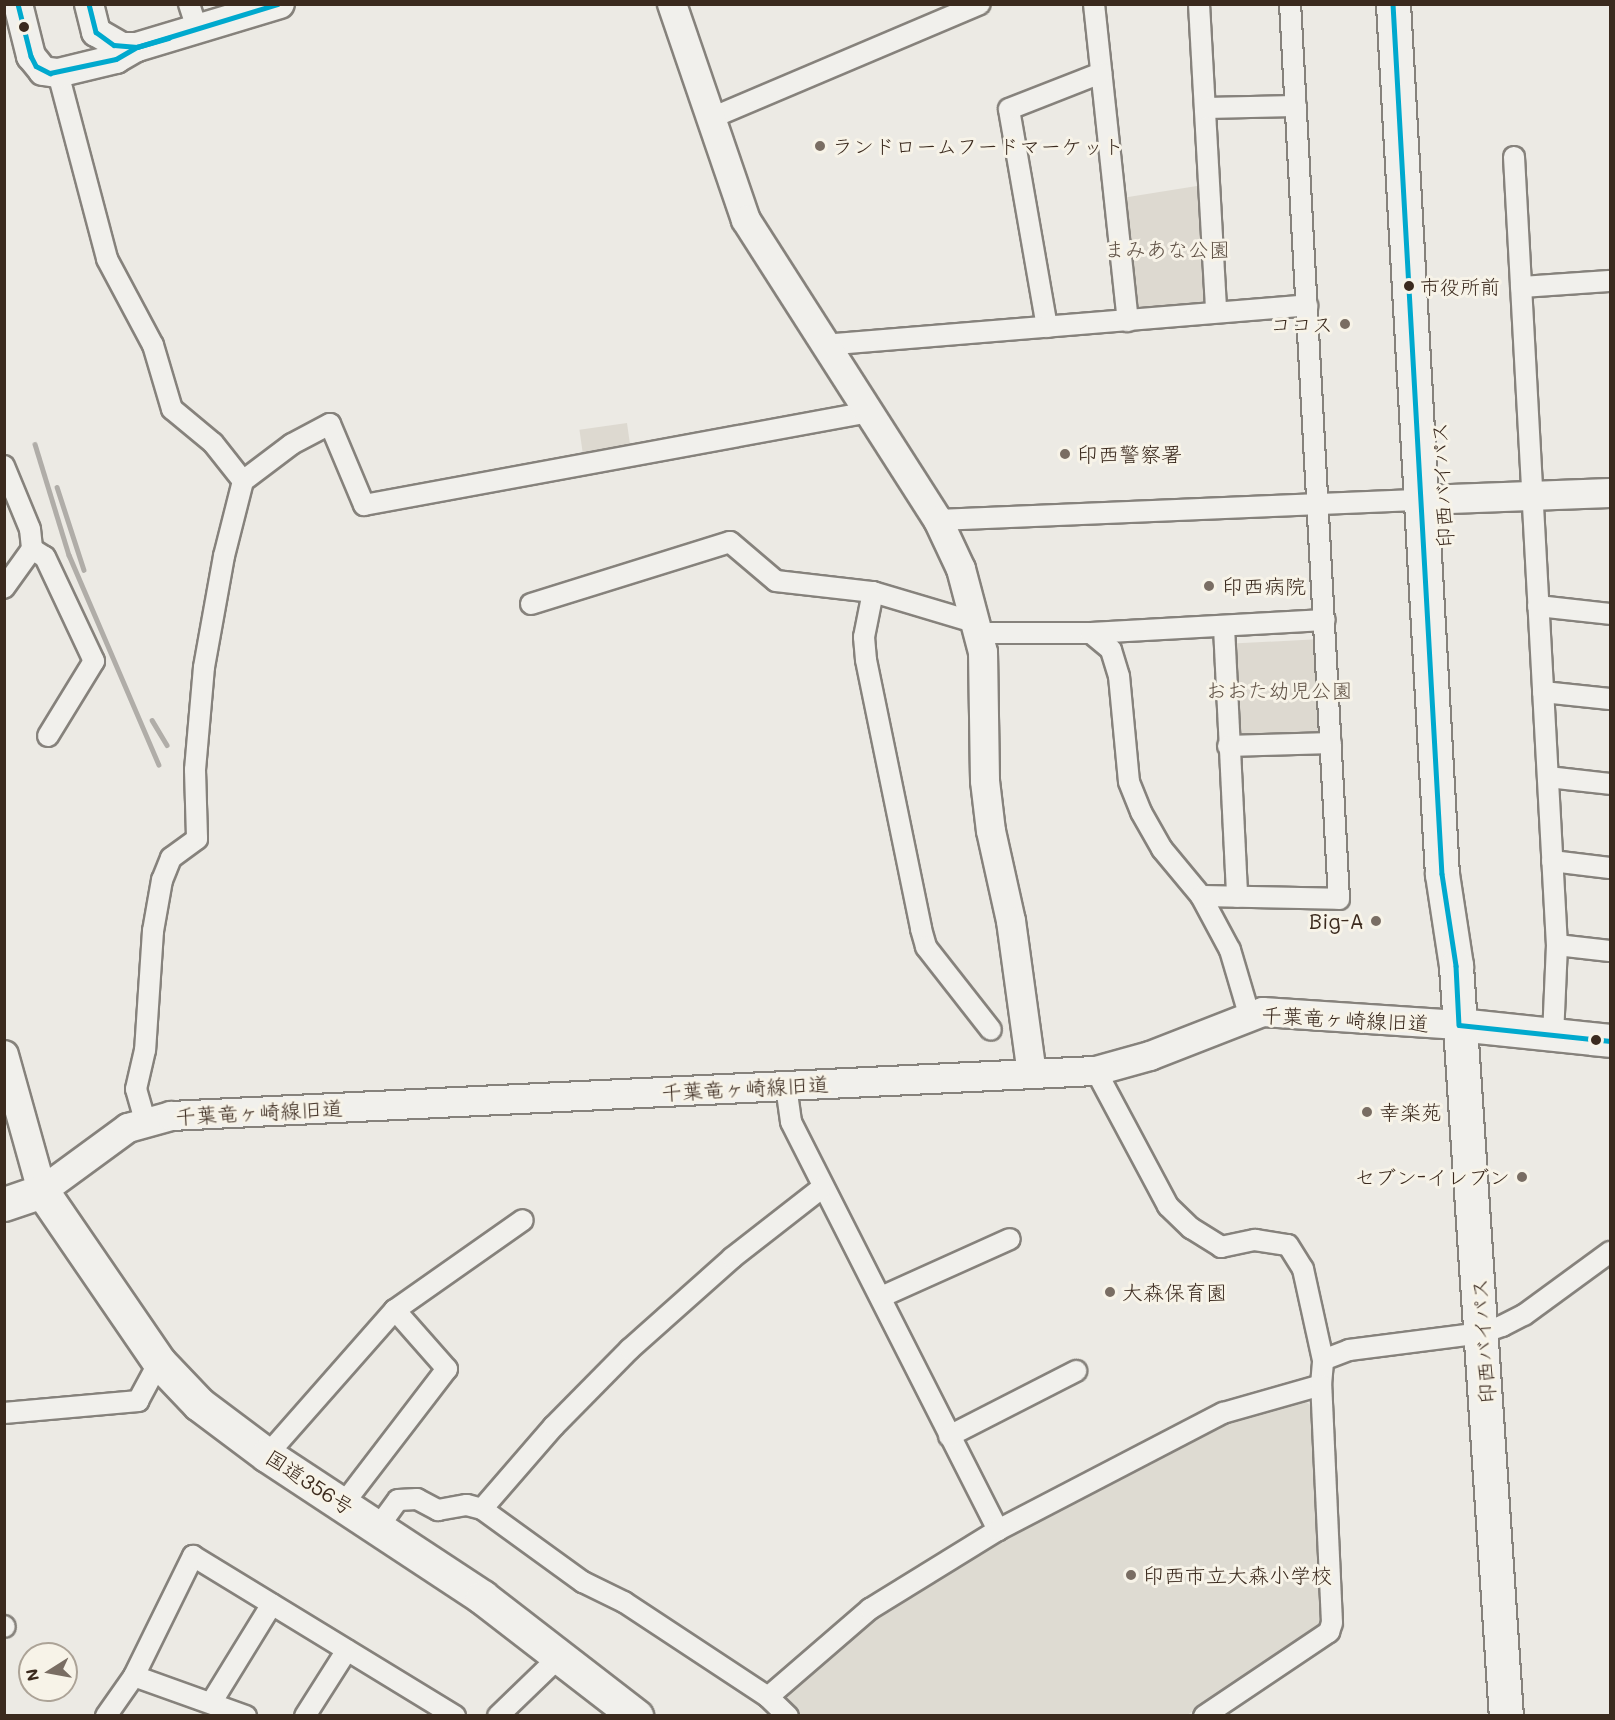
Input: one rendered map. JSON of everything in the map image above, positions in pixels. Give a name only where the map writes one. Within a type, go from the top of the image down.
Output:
[{"type":"highway","name":"印西バイパス","points":[[1393,4],[1432,499]]},
{"type":"highway","name":"印西バイパス","points":[[1415,4],[1442,874],[1456,966],[1506,1716]]},
{"type":"highway","points":[[4,1204],[42,1191]]},
{"type":"highway","name":"国道356号","points":[[42,1191],[159,1362],[199,1404],[267,1455],[379,1526],[483,1597],[636,1716]]},
{"type":"main road","points":[[1459,1025],[1611,1041]]},
{"type":"street","points":[[18,4],[31,56],[43,71],[58,73],[116,59],[193,17],[280,4]]},
{"type":"street","points":[[672,4],[709,119],[746,220],[938,520],[961,569],[983,652],[985,781],[991,831],[1011,921],[1032,1074]]},
{"type":"street","points":[[709,119],[980,4]]},
{"type":"street","points":[[1094,4],[1128,321]]},
{"type":"street","points":[[1198,4],[1216,312]]},
{"type":"street","points":[[1201,896],[1339,899],[1290,4]]},
{"type":"street","points":[[89,65],[98,52],[93,18]]},
{"type":"street","points":[[93,18],[114,45],[137,47]]},
{"type":"street","points":[[58,73],[107,259],[153,345],[172,409],[213,443],[243,481]]},
{"type":"street","points":[[1047,327],[1009,109],[1101,73]]},
{"type":"street","points":[[1205,108],[1296,106]]},
{"type":"street","points":[[1514,157],[1557,945],[1553,1035]]},
{"type":"street","points":[[1521,287],[1611,280]]},
{"type":"street","points":[[824,345],[1307,305]]},
{"type":"street","points":[[145,1121],[136,1089],[146,1050],[153,931],[171,858],[197,839],[195,770],[204,667],[224,556],[243,481],[292,444],[330,424],[364,506],[869,412]]},
{"type":"street","points":[[4,466],[30,529],[32,549],[4,588]]},
{"type":"street","points":[[938,520],[1611,493]]},
{"type":"street","points":[[531,604],[730,542],[776,581],[873,592],[978,628],[1091,633],[1325,620]]},
{"type":"street","points":[[32,549],[45,557],[94,662],[48,736]]},
{"type":"street","points":[[873,592],[864,637],[866,660],[926,947],[991,1030]]},
{"type":"street","points":[[1538,606],[1611,614]]},
{"type":"street","points":[[1224,627],[1237,897]]},
{"type":"street","points":[[1091,633],[1111,650],[1119,676],[1129,782],[1141,812],[1162,849],[1201,896],[1230,950],[1249,1014]]},
{"type":"street","points":[[1543,692],[1611,699]]},
{"type":"street","points":[[1228,746],[1331,743]]},
{"type":"street","points":[[1548,777],[1611,784]]},
{"type":"street","points":[[1552,861],[1611,868]]},
{"type":"street","points":[[1557,945],[1611,951]]},
{"type":"street","name":"千葉竜ヶ崎線旧道","points":[[42,1191],[116,1136],[145,1121],[214,1113],[1096,1071],[1150,1056],[1249,1014],[1280,1011],[1459,1025]]},
{"type":"street","points":[[4,1055],[42,1191]]},
{"type":"street","points":[[1096,1071],[1168,1206],[1191,1228],[1221,1247],[1255,1240],[1288,1245],[1303,1269],[1323,1360],[1321,1385],[1332,1623],[1329,1632],[1204,1716]]},
{"type":"street","points":[[786,1086],[791,1122],[998,1530]]},
{"type":"street","points":[[483,1509],[554,1426],[630,1349],[732,1258],[823,1187]]},
{"type":"street","points":[[267,1455],[395,1310],[523,1220]]},
{"type":"street","points":[[881,1297],[1010,1239]]},
{"type":"street","points":[[1323,1360],[1349,1350],[1482,1333],[1524,1315],[1611,1252]]},
{"type":"street","points":[[344,1503],[447,1369],[395,1310]]},
{"type":"street","points":[[4,1413],[138,1401],[159,1362]]},
{"type":"street","points":[[949,1436],[1076,1371]]},
{"type":"street","points":[[768,1697],[870,1609],[998,1530],[1223,1413],[1321,1385]]},
{"type":"street","points":[[379,1526],[398,1500],[417,1499],[438,1510],[467,1505],[483,1509],[583,1582],[624,1602],[768,1697],[789,1716]]},
{"type":"street","points":[[106,1716],[134,1676],[192,1556],[455,1716]]},
{"type":"street","points":[[211,1703],[272,1604]]},
{"type":"street","points":[[305,1716],[347,1650]]},
{"type":"street","points":[[499,1715],[559,1656]]},
{"type":"street","points":[[134,1676],[246,1716]]},
{"type":"shaded area","name":"印西市立大森小学校","points":[[1303,1399],[1315,1409],[1322,1628],[1187,1715],[796,1716],[781,1702],[782,1691],[865,1623],[968,1556],[1217,1423]]},
{"type":"green space","name":"まみあな公園","points":[[1203,185],[1210,311],[1135,315],[1122,198]]},
{"type":"green space","points":[[627,423],[631,452],[584,458],[579,430]]},
{"type":"green space","name":"おおた幼児公園","points":[[1321,639],[1326,737],[1238,741],[1233,644]]},
{"type":"railway","points":[[35,444],[69,555],[159,765]]},
{"type":"railway","points":[[57,487],[84,570]]},
{"type":"railway","points":[[152,720],[167,745]]},
{"type":"transit line","points":[[18,4],[31,56],[36,66],[50,73],[116,59],[137,47],[278,4]]},
{"type":"transit line","points":[[89,4],[96,32],[114,45],[137,47],[169,38]]},
{"type":"transit line","points":[[1393,4],[1442,874],[1456,966],[1459,1025]]},
{"type":"transit line","points":[[1459,1025],[1610,1041]]},
{"type":"place","name":"ランドロームフードマーケット","points":[[820,146]]},
{"type":"place","name":"市役所前","points":[[1409,286]]},
{"type":"place","name":"ココス","points":[[1345,324]]},
{"type":"place","name":"印西警察署","points":[[1065,454]]},
{"type":"place","name":"印西病院","points":[[1209,586]]},
{"type":"place","name":"Big-A","points":[[1376,921]]},
{"type":"place","name":"幸楽苑","points":[[1367,1112]]},
{"type":"place","name":"セブン-イレブン","points":[[1522,1177]]},
{"type":"place","name":"大森保育園","points":[[1110,1292]]},
{"type":"place","name":"印西市立大森小学校","points":[[1131,1575]]}]
